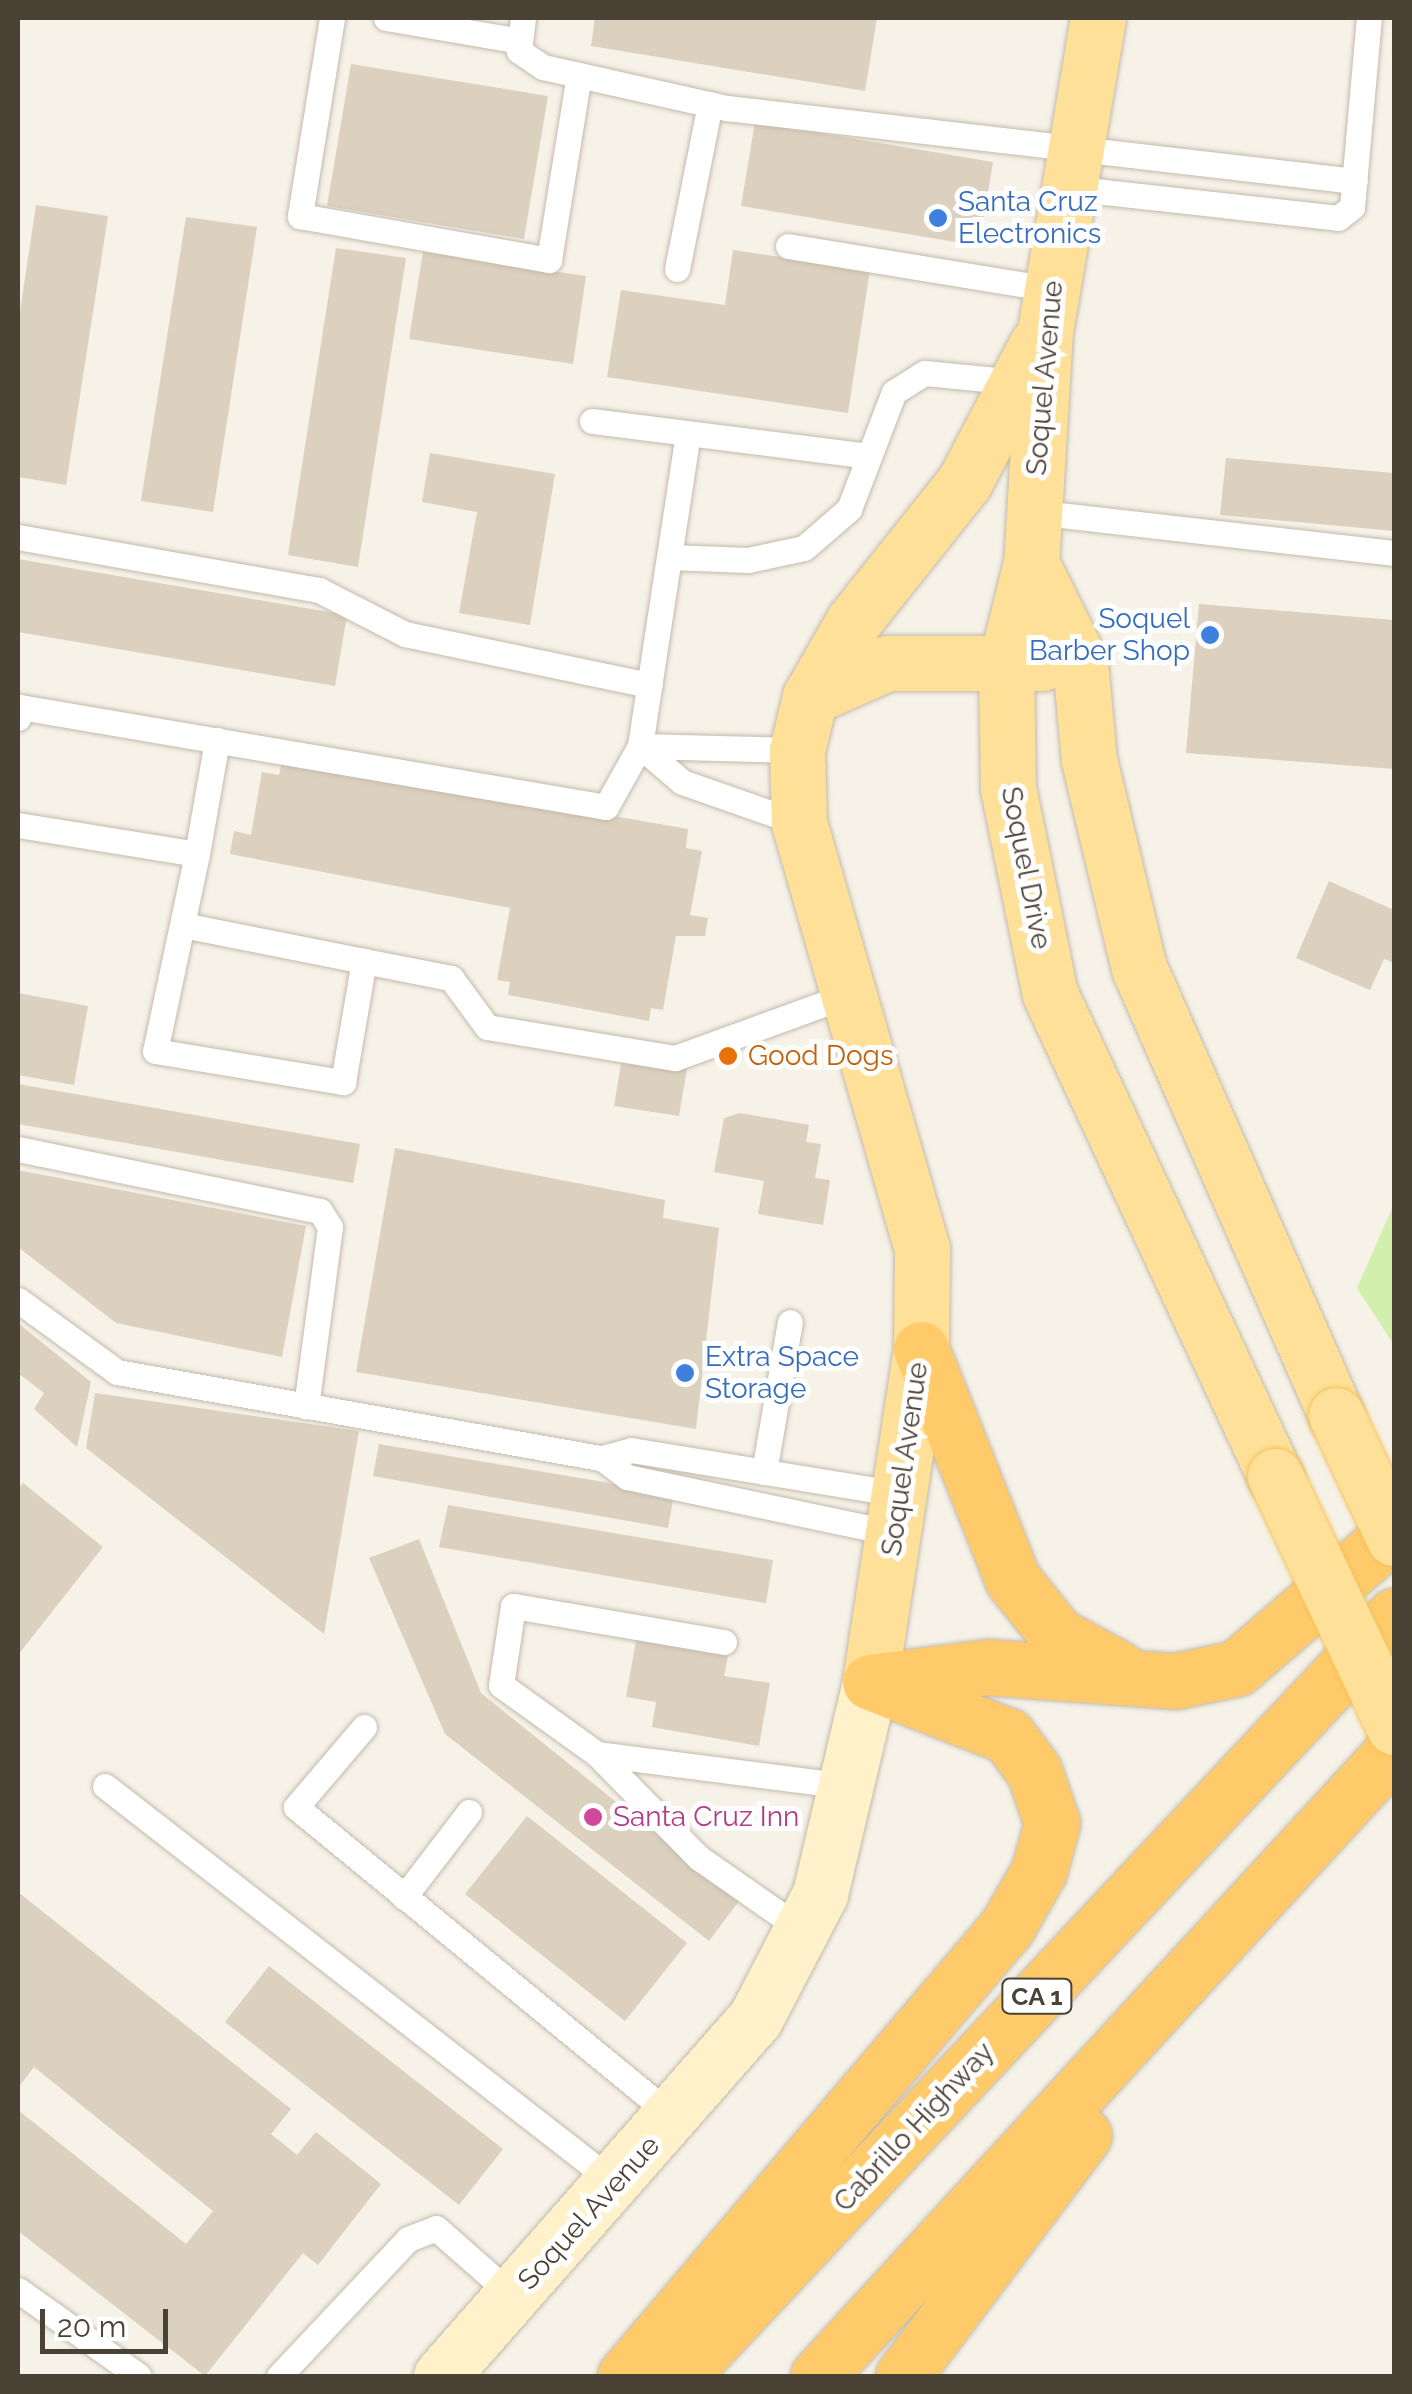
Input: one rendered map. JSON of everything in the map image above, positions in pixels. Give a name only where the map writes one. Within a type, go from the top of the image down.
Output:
[{"type":"highway","points":[[922,1349],[1013,1580],[1057,1634],[1130,1675]]},
{"type":"highway","points":[[870,1682],[988,1667],[1130,1675],[1175,1682],[1237,1668],[1394,1535]]},
{"type":"highway","name":"Cabrillo Highway","points":[[680,2376],[1394,1616]]},
{"type":"highway","points":[[624,2376],[1007,1927],[1039,1871],[1052,1823],[1034,1771],[1008,1736],[870,1682]]},
{"type":"highway","points":[[818,2376],[1394,1750]]},
{"type":"highway","points":[[903,2376],[1333,1818]]},
{"type":"main road","name":"Soquel Avenue","points":[[1032,537],[1048,310],[1098,18]]},
{"type":"main road","name":"Soquel Avenue","points":[[441,2376],[675,2118],[755,2019],[805,1932],[848,1786],[870,1682],[922,1349],[922,1249],[799,823],[797,750],[810,697],[853,622],[966,481],[1017,382],[1048,310]]},
{"type":"main road","points":[[1032,537],[1080,662],[1089,760],[1139,968],[1336,1415],[1394,1535]]},
{"type":"main road","name":"Soquel Drive","points":[[1032,537],[1006,663],[1008,788],[1050,994],[1394,1727]]},
{"type":"main road","points":[[810,697],[887,662],[1080,662]]},
{"type":"lane","points":[[332,18],[300,216],[550,260],[578,75]]},
{"type":"lane","points":[[386,18],[522,29],[519,51],[543,68],[710,104],[1338,218],[1352,207],[1368,18]]},
{"type":"lane","points":[[677,269],[710,104]]},
{"type":"lane","points":[[1072,170],[1355,181]]},
{"type":"lane","points":[[788,246],[1048,310]]},
{"type":"lane","points":[[669,557],[748,560],[804,548],[849,509],[894,392],[925,374],[1017,382]]},
{"type":"lane","points":[[592,421],[868,456]]},
{"type":"lane","points":[[18,710],[606,807],[640,746],[688,433]]},
{"type":"lane","points":[[18,537],[320,590],[405,634],[650,685]]},
{"type":"lane","points":[[1032,537],[1394,553]]},
{"type":"lane","points":[[217,740],[155,1051],[342,1082],[364,961]]},
{"type":"lane","points":[[640,746],[797,750]]},
{"type":"lane","points":[[640,746],[682,782],[799,823]]},
{"type":"lane","points":[[18,825],[197,854]]},
{"type":"lane","points":[[182,924],[451,978],[487,1027],[676,1058],[848,995]]},
{"type":"lane","points":[[18,1149],[320,1211],[330,1227],[306,1406]]},
{"type":"lane","points":[[18,1300],[117,1372],[602,1458],[632,1450],[764,1472],[897,1514]]},
{"type":"lane","points":[[764,1472],[790,1322]]},
{"type":"lane","points":[[602,1458],[627,1477],[897,1514]]},
{"type":"lane","points":[[724,1642],[513,1606],[501,1686],[597,1754],[699,1858],[805,1932]]},
{"type":"lane","points":[[364,1727],[296,1807],[675,2118]]},
{"type":"lane","points":[[597,1754],[848,1786]]},
{"type":"lane","points":[[105,1786],[615,2183]]},
{"type":"lane","points":[[404,1898],[469,1812]]},
{"type":"lane","points":[[278,2376],[408,2239],[436,2228],[514,2296]]},
{"type":"lane","points":[[18,2290],[140,2376]]},
{"type":"green space","points":[[1394,1204],[1394,1345],[1357,1288]]},
{"type":"building","points":[[595,18],[877,18],[865,91],[591,46]]},
{"type":"building","points":[[351,64],[548,96],[524,239],[327,206]]},
{"type":"building","points":[[755,122],[993,162],[979,246],[741,206]]},
{"type":"building","points":[[36,205],[108,216],[66,485],[18,477],[18,325]]},
{"type":"building","points":[[186,217],[257,227],[213,512],[141,501]]},
{"type":"building","points":[[336,248],[406,258],[358,567],[288,555]]},
{"type":"building","points":[[733,250],[870,270],[848,413],[607,377],[621,290],[725,305]]},
{"type":"building","points":[[423,252],[586,276],[573,364],[409,339]]},
{"type":"building","points":[[430,453],[555,474],[530,625],[459,613],[477,512],[422,502]]},
{"type":"building","points":[[1226,458],[1394,473],[1394,531],[1220,515]]},
{"type":"building","points":[[18,559],[347,615],[335,686],[18,632]]},
{"type":"building","points":[[1199,604],[1394,620],[1394,769],[1186,753]]},
{"type":"building","points":[[283,758],[688,829],[686,848],[702,851],[690,915],[708,918],[705,936],[676,936],[663,1010],[651,1008],[649,1021],[508,995],[510,982],[497,980],[510,908],[230,854],[234,831],[251,835],[262,772],[279,775]]},
{"type":"building","points":[[1329,881],[1394,910],[1394,963],[1384,959],[1370,990],[1296,958]]},
{"type":"building","points":[[18,993],[88,1006],[74,1085],[18,1075]]},
{"type":"building","points":[[622,1058],[687,1069],[679,1116],[614,1106]]},
{"type":"building","points":[[18,1084],[360,1144],[353,1183],[18,1124]]},
{"type":"building","points":[[740,1113],[809,1125],[806,1142],[821,1144],[815,1178],[830,1180],[823,1225],[758,1214],[764,1181],[714,1172],[724,1118]]},
{"type":"building","points":[[395,1148],[665,1200],[663,1218],[719,1228],[696,1429],[356,1372]]},
{"type":"building","points":[[18,1170],[306,1226],[282,1357],[116,1323],[18,1247]]},
{"type":"building","points":[[18,1323],[91,1382],[77,1447],[34,1409],[44,1393],[18,1373]]},
{"type":"building","points":[[95,1393],[359,1431],[324,1634],[86,1448]]},
{"type":"building","points":[[379,1444],[674,1494],[668,1528],[373,1476]]},
{"type":"building","points":[[23,1483],[103,1547],[18,1655],[18,1489]]},
{"type":"building","points":[[448,1505],[773,1560],[766,1603],[439,1547]]},
{"type":"building","name":"Santa Cruz Inn","points":[[419,1539],[481,1693],[739,1901],[709,1941],[445,1734],[369,1558]]},
{"type":"building","name":"Santa Cruz Inn","points":[[638,1630],[701,1641],[699,1651],[728,1656],[724,1676],[770,1683],[759,1746],[652,1727],[656,1702],[626,1697]]},
{"type":"building","points":[[527,1816],[687,1943],[625,2021],[465,1894]]},
{"type":"building","points":[[18,1892],[291,2109],[271,2134],[297,2155],[316,2132],[381,2184],[318,2265],[303,2253],[205,2376],[18,2231],[18,2110],[186,2244],[213,2211],[34,2067],[18,2088]]},
{"type":"building","points":[[269,1966],[503,2149],[459,2205],[225,2022]]},
{"type":"place","name":"Santa Cruz Electronics","points":[[938,218]]},
{"type":"place","name":"Soquel Barber Shop","points":[[1210,635]]},
{"type":"place","name":"Good Dogs","points":[[728,1056]]},
{"type":"place","name":"Extra Space Storage","points":[[685,1373]]},
{"type":"place","name":"Santa Cruz Inn","points":[[593,1817]]}]
